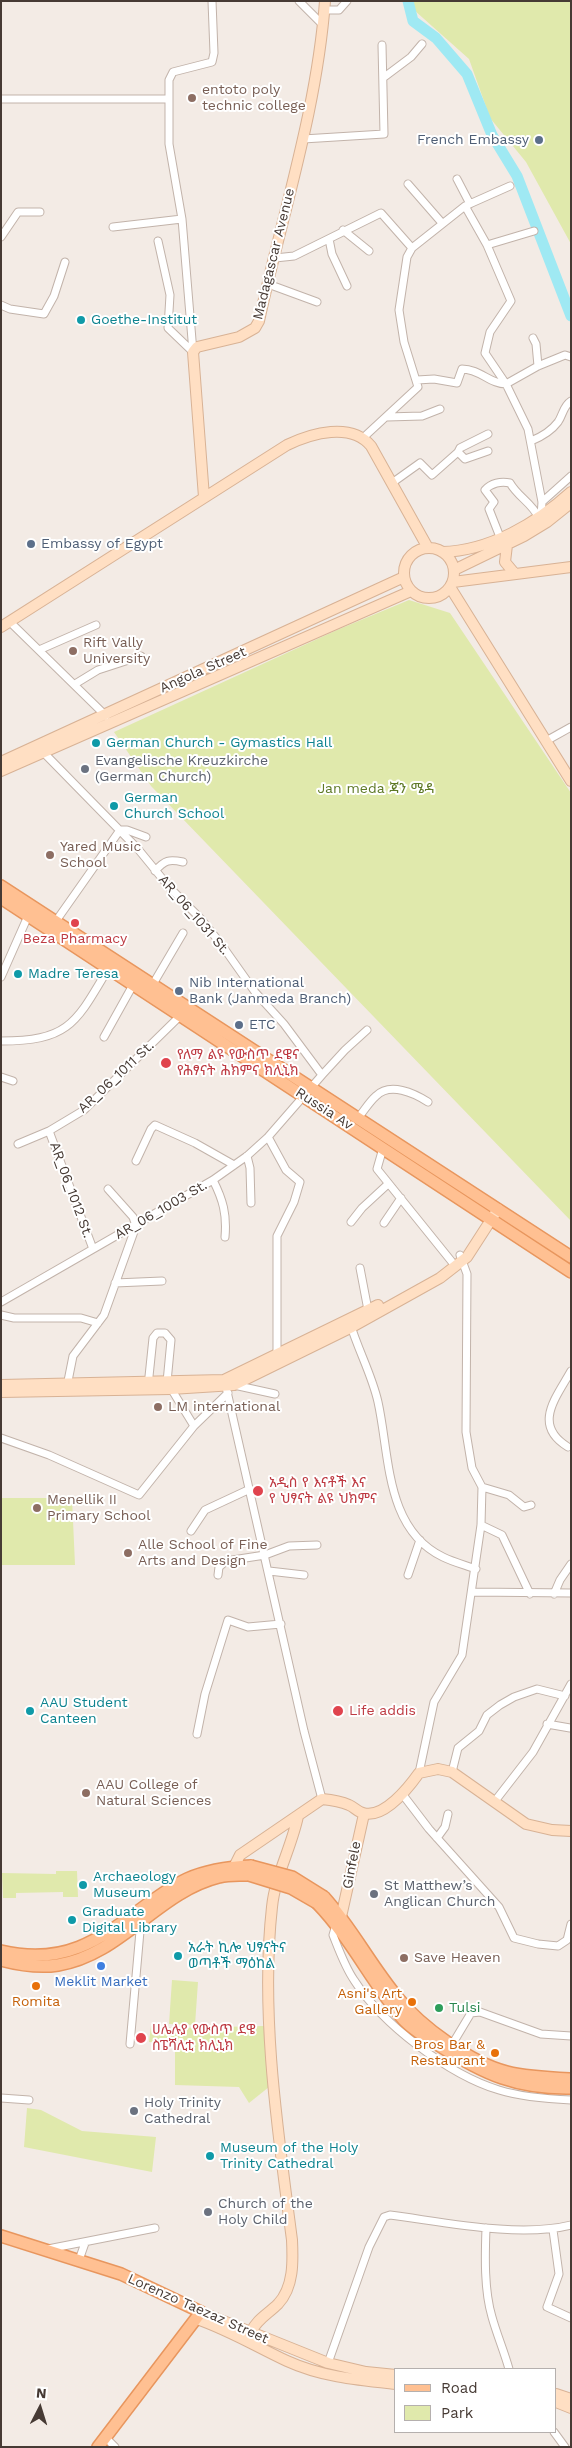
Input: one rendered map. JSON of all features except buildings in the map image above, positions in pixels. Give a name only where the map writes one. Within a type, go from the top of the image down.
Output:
[{"type":"main road","name":"Madagascar Avenue","points":[[193,352],[197,348],[239,337],[254,328],[259,321],[303,139],[324,26],[325,6]]},
{"type":"main road","points":[[193,352],[204,497]]},
{"type":"main road","points":[[5,625],[287,445],[312,434],[345,433],[364,437],[371,446],[428,548]]},
{"type":"main road","points":[[571,492],[548,522],[504,541],[465,550],[442,552],[428,548],[421,550],[410,557],[406,563],[404,577],[411,590],[417,595],[432,598],[440,596],[452,585],[515,574],[571,568]]},
{"type":"main road","points":[[454,570],[504,541],[540,517],[571,503]]},
{"type":"main road","points":[[504,541],[505,562],[515,574]]},
{"type":"main road","points":[[442,552],[452,563],[454,570],[452,585],[571,781]]},
{"type":"main road","name":"Angola Street","points":[[1,762],[108,718],[404,577]]},
{"type":"main road","points":[[1,771],[43,752],[108,718],[411,590]]},
{"type":"main road","points":[[334,610],[340,621]]},
{"type":"main road","name":"Russia Av","points":[[1,886],[108,969],[307,1092],[358,1118],[571,1258]]},
{"type":"main road","name":"Russia Av","points":[[1,898],[28,916],[56,921],[153,984],[384,1148],[571,1272]]},
{"type":"main road","points":[[1,1392],[68,1387],[228,1386],[440,1278],[462,1258],[495,1207]]},
{"type":"main road","points":[[228,1386],[277,1356],[351,1323],[368,1310],[389,1303],[452,1262],[462,1258]]},
{"type":"main road","points":[[1,1385],[68,1387]]},
{"type":"main road","points":[[234,1867],[240,1855],[322,1800],[338,1800],[364,1814],[381,1810],[403,1795],[419,1773],[438,1769],[452,1772],[526,1824],[552,1830],[571,1831]]},
{"type":"main road","name":"Ginfele","points":[[339,1921],[364,1814]]},
{"type":"main road","points":[[251,2332],[258,2320],[278,2304],[287,2293],[292,2268],[292,2240],[268,2018],[274,1894],[298,1816]]},
{"type":"main road","points":[[1,1960],[40,1966],[58,1965],[76,1960],[108,1945],[186,1879],[206,1872],[234,1867],[292,1877],[320,1900],[339,1921],[404,2021],[504,2080],[542,2087],[571,2088]]},
{"type":"main road","points":[[1,1951],[31,1956],[68,1952],[103,1937],[192,1888],[220,1876],[250,1870]]},
{"type":"main road","points":[[450,2048],[507,2072],[571,2079]]},
{"type":"main road","name":"Lorenzo Taezaz Street","points":[[1,2236],[79,2260],[145,2284],[213,2325],[312,2370],[347,2380],[394,2384]]},
{"type":"main road","points":[[98,2447],[199,2316]]},
{"type":"main road","name":"Lorenzo Taezaz Street","points":[[199,2316],[234,2324],[328,2364],[366,2372],[394,2375]]},
{"type":"main road","points":[[234,2324],[258,2320]]},
{"type":"main road","points":[[557,2394],[571,2399]]},
{"type":"main road","points":[[557,2402],[571,2408]]},
{"type":"street","points":[[193,352],[182,219],[169,144],[168,100],[171,74],[210,64],[213,60],[212,1]]},
{"type":"street","points":[[299,1],[324,26]]},
{"type":"street","points":[[325,6],[339,10],[348,1]]},
{"type":"street","points":[[383,78],[411,57],[422,44]]},
{"type":"street","points":[[303,139],[382,135],[384,132],[382,45]]},
{"type":"street","points":[[1,99],[168,100]]},
{"type":"street","points":[[457,179],[510,301],[490,332],[485,353],[506,384],[525,419],[542,502],[540,517]]},
{"type":"street","points":[[408,184],[442,223]]},
{"type":"street","points":[[364,437],[416,391],[417,380],[404,342],[399,310],[405,263],[412,248],[467,205],[510,186]]},
{"type":"street","points":[[1,237],[18,212],[40,212]]},
{"type":"street","points":[[275,258],[294,256],[380,213],[412,248]]},
{"type":"street","points":[[113,226],[182,219]]},
{"type":"street","points":[[343,230],[369,251]]},
{"type":"street","points":[[487,245],[534,231]]},
{"type":"street","points":[[329,239],[332,254],[347,286]]},
{"type":"street","points":[[158,242],[170,295],[168,328],[193,352]]},
{"type":"street","points":[[1,306],[44,314],[54,296],[64,262]]},
{"type":"street","points":[[268,284],[317,302]]},
{"type":"street","points":[[533,338],[536,344],[538,366]]},
{"type":"street","points":[[417,380],[457,383],[462,369],[466,369],[482,374],[495,384],[506,384],[538,366],[565,355],[571,357]]},
{"type":"street","points":[[531,441],[552,428],[571,401]]},
{"type":"street","points":[[386,417],[422,416],[440,409]]},
{"type":"street","points":[[392,483],[420,462],[432,475],[460,448],[488,434]]},
{"type":"street","points":[[458,452],[465,459],[488,451]]},
{"type":"street","points":[[542,502],[571,476]]},
{"type":"street","points":[[504,541],[489,509],[494,502],[485,490],[488,486],[504,482],[510,483],[515,492],[534,508],[540,517]]},
{"type":"street","points":[[5,625],[39,650],[76,684],[108,718]]},
{"type":"street","points":[[39,650],[96,625]]},
{"type":"street","points":[[76,684],[98,670],[141,656]]},
{"type":"street","points":[[546,741],[571,727]]},
{"type":"street","name":"AR_06_1031 St.","points":[[43,752],[120,830],[222,944],[255,992],[275,1012],[322,1075]]},
{"type":"street","points":[[56,921],[120,830],[127,830],[146,838]]},
{"type":"street","points":[[155,871],[165,861],[171,859],[183,862]]},
{"type":"street","points":[[1,977],[28,916]]},
{"type":"street","points":[[153,984],[183,933]]},
{"type":"street","points":[[1,1041],[21,1041],[48,1037],[62,1031],[79,1017],[108,969]]},
{"type":"street","points":[[104,1038],[133,985]]},
{"type":"street","name":"AR_06_1011 St.","points":[[18,1144],[49,1131],[84,1110],[180,1015]]},
{"type":"street","points":[[307,1092],[345,1050],[367,1030]]},
{"type":"street","points":[[1,1077],[13,1081]]},
{"type":"street","points":[[358,1118],[376,1095],[383,1092],[400,1090],[412,1092],[428,1102]]},
{"type":"street","name":"AR_06_1003 St.","points":[[1,1302],[213,1180],[247,1156],[268,1136],[307,1092]]},
{"type":"street","points":[[136,1160],[150,1129],[155,1125],[195,1143],[234,1164]]},
{"type":"street","name":"AR_06_1012 St.","points":[[49,1131],[93,1249]]},
{"type":"street","points":[[268,1136],[286,1170],[300,1182],[294,1202],[277,1236],[277,1356]]},
{"type":"street","points":[[384,1148],[376,1168],[452,1262]]},
{"type":"street","points":[[247,1156],[250,1168],[251,1204]]},
{"type":"street","points":[[213,1180],[224,1200],[227,1218],[225,1237]]},
{"type":"street","points":[[352,1222],[362,1208],[388,1184]]},
{"type":"street","points":[[68,1387],[73,1356],[98,1323],[136,1226],[133,1217],[108,1189]]},
{"type":"street","points":[[384,1223],[401,1198]]},
{"type":"street","points":[[419,1773],[434,1702],[460,1661],[476,1569],[481,1524],[482,1487],[472,1468],[466,1432],[467,1274],[462,1258]]},
{"type":"street","points":[[360,1268],[368,1310]]},
{"type":"street","points":[[115,1283],[162,1281]]},
{"type":"street","points":[[1,1316],[14,1318],[81,1318],[98,1323]]},
{"type":"street","points":[[351,1323],[376,1392],[385,1432],[393,1493],[402,1518],[420,1540],[442,1557],[476,1569]]},
{"type":"street","points":[[148,1385],[153,1338],[157,1333],[165,1333],[171,1340],[169,1385],[194,1426]]},
{"type":"street","points":[[568,1447],[559,1441],[548,1423],[549,1411],[571,1371]]},
{"type":"street","points":[[228,1386],[275,1394]]},
{"type":"street","points":[[1,1438],[49,1455],[139,1495],[228,1386]]},
{"type":"street","points":[[228,1386],[304,1731],[322,1800]]},
{"type":"street","points":[[482,1487],[509,1495],[524,1507],[531,1504]]},
{"type":"street","points":[[192,1531],[205,1510],[250,1489]]},
{"type":"street","points":[[481,1524],[502,1535],[530,1594]]},
{"type":"street","points":[[408,1575],[420,1540]]},
{"type":"street","points":[[218,1575],[222,1563],[265,1555],[289,1546],[317,1546]]},
{"type":"street","points":[[554,1594],[560,1580],[571,1564]]},
{"type":"street","points":[[269,1571],[304,1575]]},
{"type":"street","points":[[472,1592],[571,1593]]},
{"type":"street","points":[[197,1734],[205,1694],[228,1620],[248,1627],[281,1624]]},
{"type":"street","points":[[494,1801],[533,1752],[571,1684]]},
{"type":"street","points":[[452,1772],[458,1748],[474,1736],[483,1726],[487,1715],[500,1705],[526,1692],[537,1689],[565,1696]]},
{"type":"street","points":[[547,1724],[570,1728]]},
{"type":"street","points":[[403,1795],[437,1838],[498,1907],[514,1938],[538,1944],[558,1946],[567,1940],[571,1924]]},
{"type":"street","points":[[437,1838],[445,1827],[448,1814]]},
{"type":"street","points":[[130,2044],[140,1917]]},
{"type":"street","points":[[339,1921],[333,1935],[354,1980],[399,2032],[456,2071],[479,2083],[516,2094],[571,2100]]},
{"type":"street","points":[[450,2048],[470,2013],[480,2012],[541,2034],[571,2036]]},
{"type":"street","points":[[1,2098],[29,2100]]},
{"type":"street","points":[[328,2364],[369,2247],[384,2217],[390,2215],[486,2228],[553,2230],[571,2225]]},
{"type":"street","points":[[46,2250],[155,2228]]},
{"type":"street","points":[[486,2228],[488,2298],[492,2318],[509,2368]]},
{"type":"street","points":[[553,2230],[559,2274],[547,2307],[571,2318]]},
{"type":"street","points":[[79,2260],[85,2243]]},
{"type":"street","points":[[555,2433],[566,2447]]},
{"type":"street","points":[[105,2437],[115,2447]]},
{"type":"green space","name":"French Embassy","points":[[413,1],[571,1],[571,244],[526,162],[490,118],[469,59],[414,10]]},
{"type":"green space","name":"Jan meda ጃን ሜዳ","points":[[409,600],[450,613],[571,793],[571,1221],[151,786],[114,732],[337,630]]},
{"type":"green space","name":"Menellik II Primary School","points":[[1,1498],[72,1498],[75,1565],[1,1565]]},
{"type":"green space","points":[[56,1871],[77,1871],[78,1897],[63,1897],[63,1892],[16,1893],[16,1898],[3,1898],[2,1873],[56,1874]]},
{"type":"green space","points":[[172,1980],[198,1982],[195,2025],[169,2024]]},
{"type":"green space","points":[[151,2026],[174,2028],[264,2026],[269,2087],[249,2103],[239,2087],[175,2085],[175,2044],[149,2042]]},
{"type":"green space","points":[[27,2108],[41,2110],[82,2131],[156,2137],[152,2172],[24,2147]]},
{"type":"waterway","points":[[408,1],[413,21],[436,38],[467,74],[492,135],[517,176],[571,316]]},
{"type":"place","name":"entoto poly technic college","points":[[192,98]]},
{"type":"place","name":"French Embassy","points":[[539,140]]},
{"type":"place","name":"Goethe-Institut","points":[[81,320]]},
{"type":"place","name":"Embassy of Egypt","points":[[31,544]]},
{"type":"place","name":"Rift Vally University","points":[[73,651]]},
{"type":"place","name":"German Church - Gymastics Hall","points":[[96,743]]},
{"type":"place","name":"Evangelische Kreuzkirche (German Church)","points":[[85,769]]},
{"type":"place","name":"German Church School","points":[[114,806]]},
{"type":"place","name":"Yared Music School","points":[[50,855]]},
{"type":"place","name":"Beza Pharmacy","points":[[75,923]]},
{"type":"place","name":"Madre Teresa","points":[[18,974]]},
{"type":"place","name":"Nib International Bank (Janmeda Branch)","points":[[179,991]]},
{"type":"place","name":"ETC","points":[[239,1025]]},
{"type":"place","name":"የለማ ልዩ የውስጥ ደዌና የሕፃናት ሕክምና ክሊኒክ","points":[[166,1063]]},
{"type":"place","name":"LM international","points":[[158,1407]]},
{"type":"place","name":"አዲስ የ እናቶች እና የ ህፃናት ልዩ ህክምና","points":[[258,1491]]},
{"type":"place","name":"Menellik II Primary School","points":[[37,1508]]},
{"type":"place","name":"Alle School of Fine Arts and Design","points":[[128,1553]]},
{"type":"place","name":"AAU Student Canteen","points":[[30,1711]]},
{"type":"place","name":"Life addis","points":[[338,1711]]},
{"type":"place","name":"AAU College of Natural Sciences","points":[[86,1793]]},
{"type":"place","name":"Archaeology Museum","points":[[83,1885]]},
{"type":"place","name":"St Matthew’s Anglican Church","points":[[374,1894]]},
{"type":"place","name":"Graduate Digital Library","points":[[72,1920]]},
{"type":"place","name":"አራት ኪሎ ህፃናትና ወጣቶች ማዕከል","points":[[178,1956]]},
{"type":"place","name":"Save Heaven","points":[[404,1958]]},
{"type":"place","name":"Meklit Market","points":[[101,1966]]},
{"type":"place","name":"Romita","points":[[36,1986]]},
{"type":"place","name":"Asni's Art Gallery","points":[[412,2002]]},
{"type":"place","name":"Tulsi","points":[[439,2008]]},
{"type":"place","name":"ሀሌሉያ የውስጥ ደዌ ስፔሻሊቲ ክሊኒክ","points":[[141,2038]]},
{"type":"place","name":"Bros Bar & Restaurant","points":[[495,2053]]},
{"type":"place","name":"Holy Trinity Cathedral","points":[[134,2111]]},
{"type":"place","name":"Museum of the Holy Trinity Cathedral","points":[[210,2156]]},
{"type":"place","name":"Church of the Holy Child","points":[[208,2212]]}]
